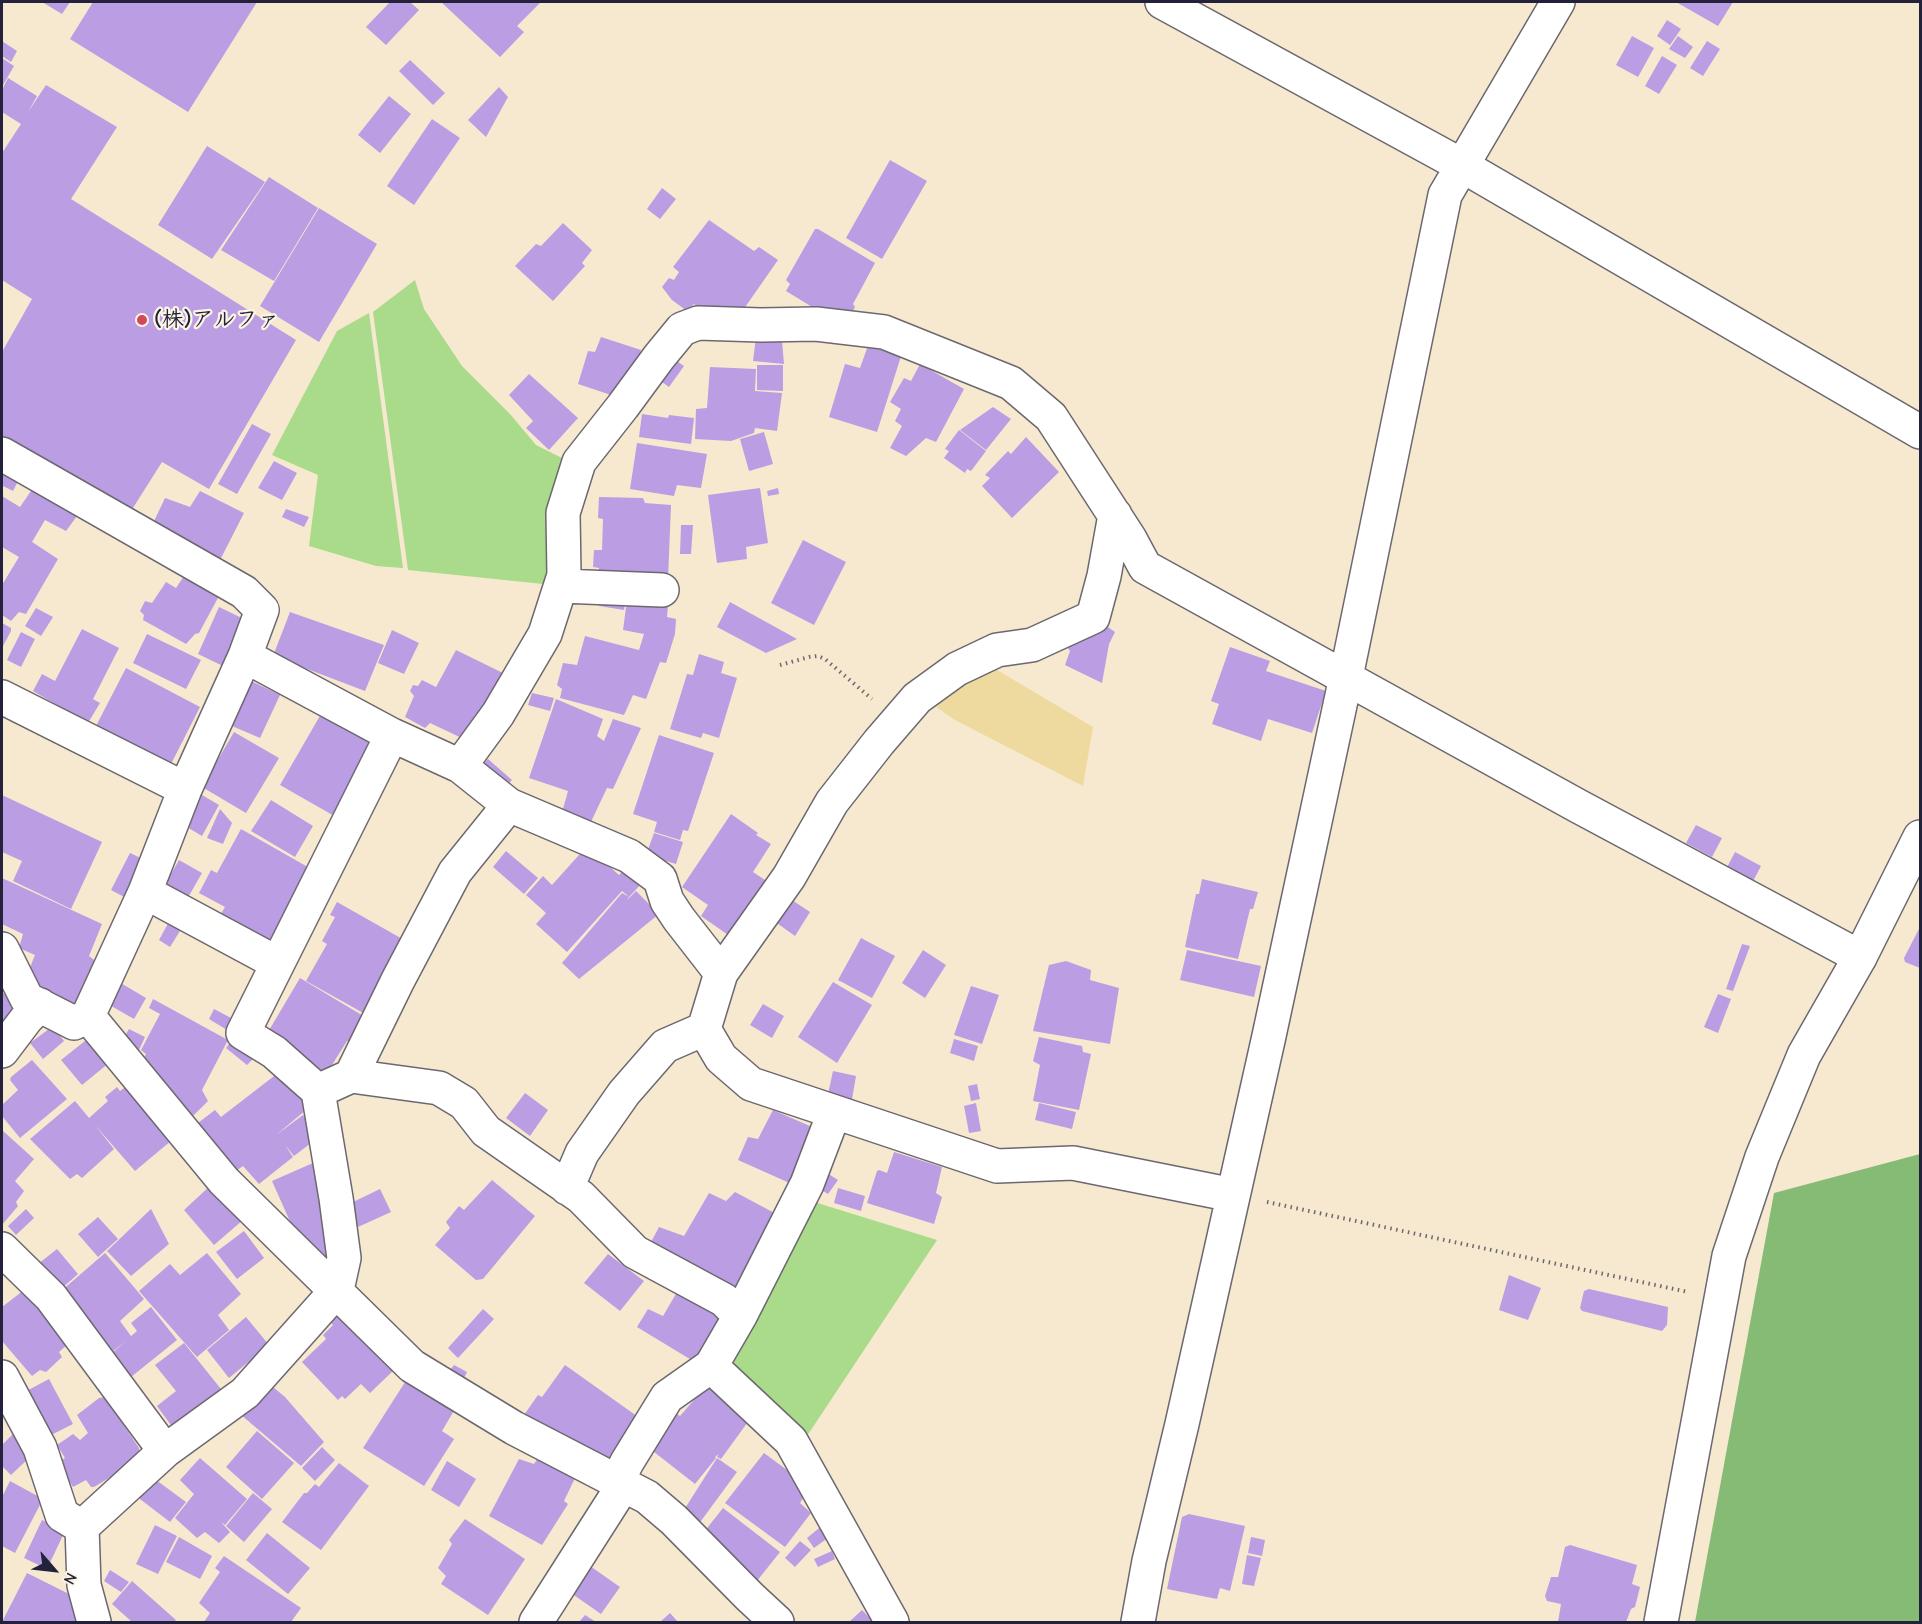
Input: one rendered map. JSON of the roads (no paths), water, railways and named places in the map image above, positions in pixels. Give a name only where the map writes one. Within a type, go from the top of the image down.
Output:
[{"type":"street","points":[[1161,2],[1461,165],[1920,432]]},
{"type":"street","points":[[1138,1623],[1149,1561],[1272,1024],[1445,195],[1558,2]]},
{"type":"street","points":[[460,766],[498,714],[545,634],[564,575],[563,513],[579,462],[682,329],[698,323],[816,324],[884,332],[1011,383],[1051,417],[1115,515],[1145,567],[1578,806],[1860,957]]},
{"type":"street","points":[[2,454],[244,592],[262,610],[245,656],[185,789],[146,892],[88,1016],[74,1023],[27,999],[2,949]]},
{"type":"street","points":[[1115,515],[1104,576],[1093,616],[1032,645],[997,650],[957,669],[917,698],[879,741],[832,802],[789,877],[721,973],[704,1029],[721,1058],[751,1084],[997,1166],[1073,1163],[1233,1195]]},
{"type":"street","points":[[561,586],[662,591]]},
{"type":"street","points":[[245,656],[392,735],[460,766],[509,805],[629,856],[660,879],[667,901],[721,973]]},
{"type":"street","points":[[2,697],[185,789]]},
{"type":"street","points":[[94,1623],[84,1585],[82,1527],[165,1451],[245,1393],[337,1290],[344,1258],[318,1091],[274,1052],[243,1033],[392,735]]},
{"type":"street","points":[[351,1076],[455,872],[509,805]]},
{"type":"street","points":[[1661,1623],[1729,1256],[1762,1157],[1804,1055],[1860,957],[1920,837]]},
{"type":"street","points":[[146,892],[277,963]]},
{"type":"street","points":[[2,1051],[40,1005]]},
{"type":"street","points":[[88,1016],[224,1181],[412,1366],[514,1428],[647,1497],[674,1520],[777,1623]]},
{"type":"street","points":[[567,1188],[582,1153],[624,1093],[665,1046],[704,1029]]},
{"type":"street","points":[[318,1091],[351,1076],[440,1088],[464,1103],[486,1131],[581,1197],[635,1252],[724,1300],[740,1316]]},
{"type":"street","points":[[536,1623],[621,1482],[627,1462],[667,1397],[711,1366],[740,1316],[807,1184],[834,1113]]},
{"type":"street","points":[[2,1249],[51,1297],[165,1451]]},
{"type":"street","points":[[711,1366],[791,1441],[892,1623]]},
{"type":"street","points":[[2,1377],[40,1448],[62,1515],[82,1527]]},
{"type":"place","name":"(株)アルファ","points":[[142,320]]}]
